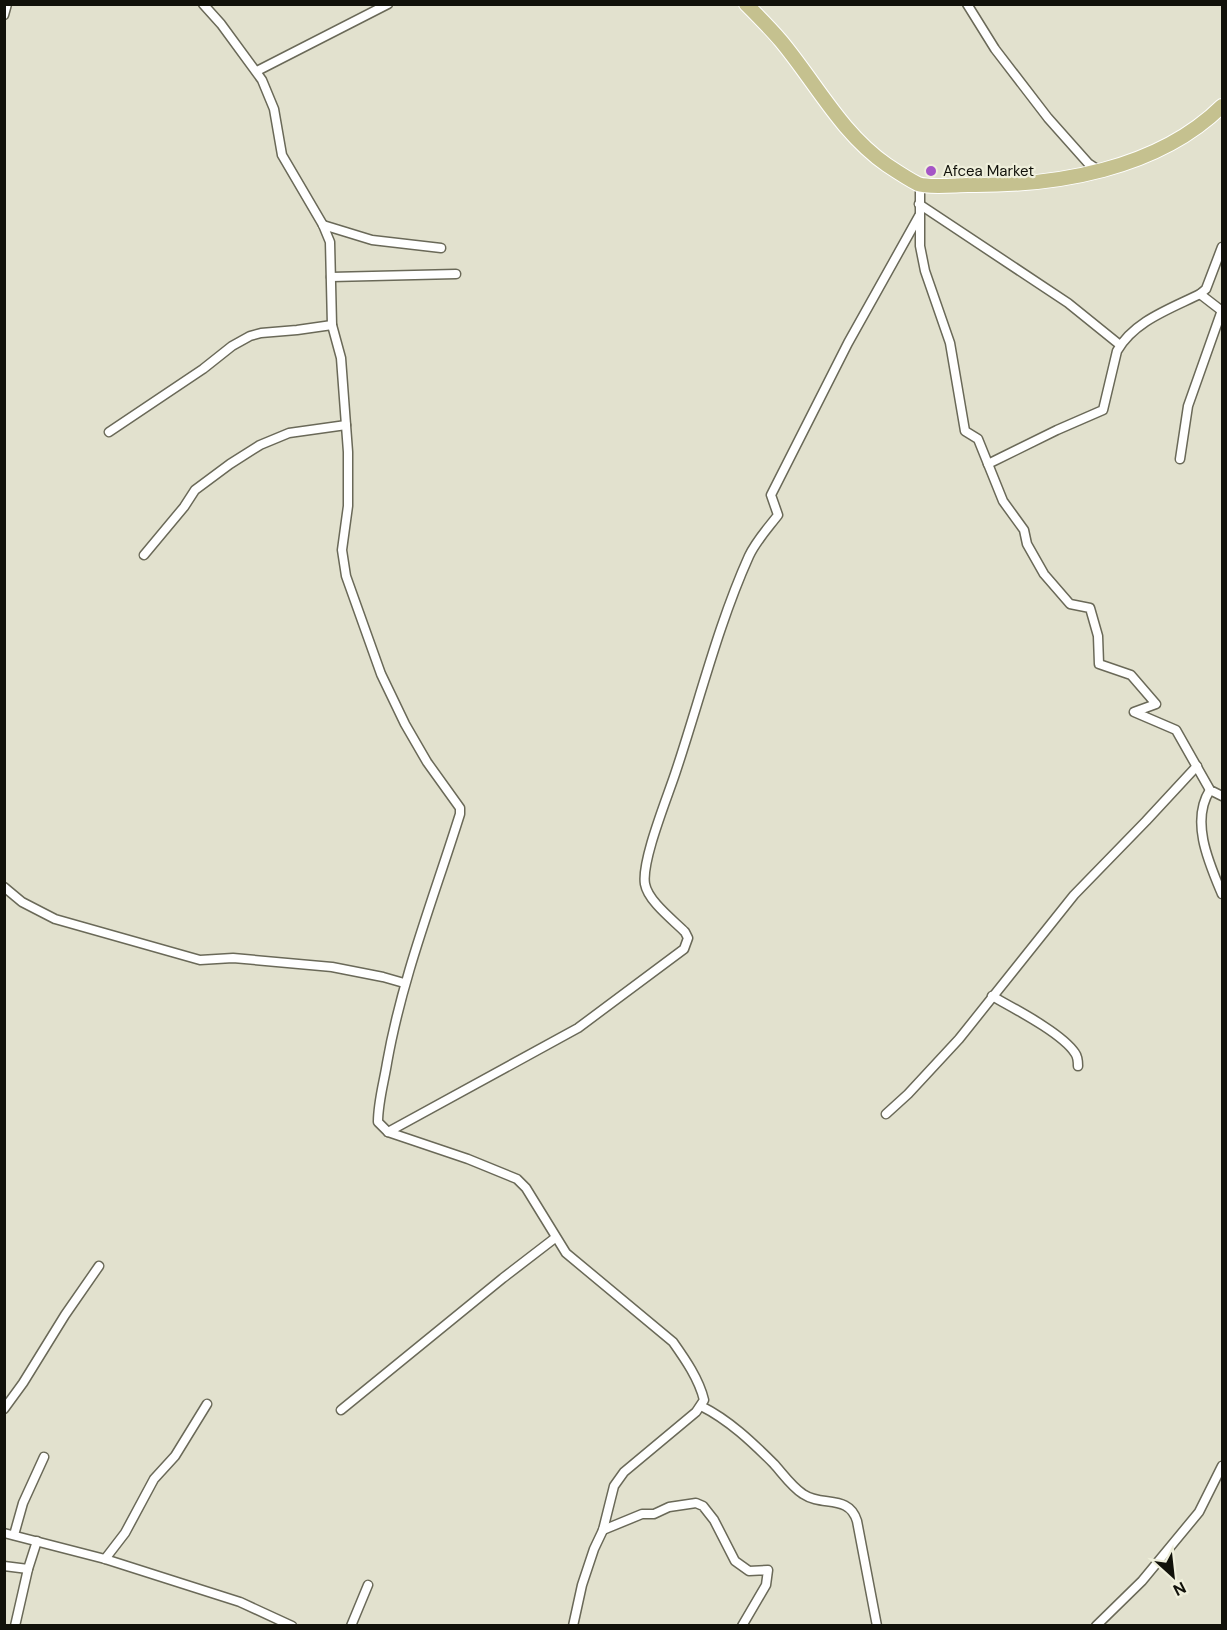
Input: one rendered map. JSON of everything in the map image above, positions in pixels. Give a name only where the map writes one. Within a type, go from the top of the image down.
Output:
[{"type":"main road","points":[[746,4],[782,42],[852,135],[888,165],[920,185],[990,186],[1032,183],[1062,180],[1100,171],[1153,153],[1172,143],[1205,121],[1222,106]]},
{"type":"street","points":[[4,15],[7,4]]},
{"type":"street","points":[[204,4],[256,71],[274,109],[282,155],[330,242],[332,325],[341,358],[350,479],[342,550],[349,585],[381,674],[405,724],[427,762],[460,808],[437,889],[404,983],[378,1122],[388,1132],[517,1179],[526,1188],[566,1253],[673,1342],[683,1356],[704,1400],[701,1406],[660,1443],[624,1472],[614,1486],[603,1530],[582,1585],[573,1626]]},
{"type":"street","points":[[256,71],[388,4]]},
{"type":"street","points":[[967,4],[995,49],[1048,118],[1088,163],[1100,171]]},
{"type":"street","points":[[920,185],[920,246],[925,271],[950,343],[965,431],[978,439],[1003,501],[1024,530],[1027,544],[1044,574],[1070,604],[1090,608],[1098,636],[1099,664],[1131,675],[1156,704],[1134,712],[1176,730],[1210,790],[1222,796]]},
{"type":"street","points":[[919,204],[1068,303],[1120,345]]},
{"type":"street","points":[[388,1132],[578,1028],[684,949],[688,938],[685,932],[650,897],[644,879],[649,852],[698,696],[750,554],[778,515],[771,495],[848,343],[919,216]]},
{"type":"street","points":[[322,225],[372,240],[441,248]]},
{"type":"street","points":[[988,464],[1103,410],[1120,345],[1144,322],[1206,289],[1222,247]]},
{"type":"street","points":[[331,277],[456,274]]},
{"type":"street","points":[[1180,459],[1188,406],[1222,311],[1200,294]]},
{"type":"street","points":[[109,432],[203,369],[232,346],[250,336],[332,325]]},
{"type":"street","points":[[144,555],[184,507],[195,490],[230,464],[260,445],[289,434],[346,425]]},
{"type":"street","points":[[886,1114],[908,1094],[959,1039],[1074,895],[1197,766]]},
{"type":"street","points":[[1210,790],[1203,800],[1203,834],[1209,862],[1222,894]]},
{"type":"street","points":[[4,886],[22,902],[55,918],[200,960],[233,958],[332,967],[383,976],[404,983]]},
{"type":"street","points":[[992,996],[1030,1017],[1065,1043],[1074,1051],[1078,1059],[1078,1066]]},
{"type":"street","points":[[341,1410],[502,1278],[555,1238]]},
{"type":"street","points":[[4,1408],[24,1383],[65,1315],[99,1266]]},
{"type":"street","points":[[105,1559],[125,1533],[154,1479],[175,1456],[207,1404]]},
{"type":"street","points":[[701,1406],[715,1413],[753,1443],[801,1494],[812,1499],[844,1505],[851,1509],[857,1521],[877,1626]]},
{"type":"street","points":[[14,1535],[23,1503],[44,1457]]},
{"type":"street","points":[[1096,1626],[1143,1581],[1199,1512],[1222,1466]]},
{"type":"street","points":[[603,1530],[636,1516],[654,1514],[669,1507],[696,1503],[703,1506],[714,1520],[735,1561],[749,1571],[768,1570],[766,1585],[742,1626]]},
{"type":"street","points":[[4,1533],[105,1559],[240,1602],[292,1626]]},
{"type":"street","points":[[15,1626],[28,1569],[38,1541]]},
{"type":"street","points":[[4,1566],[28,1569]]},
{"type":"street","points":[[351,1626],[368,1585]]},
{"type":"place","name":"Afcea Market","points":[[931,171]]}]
